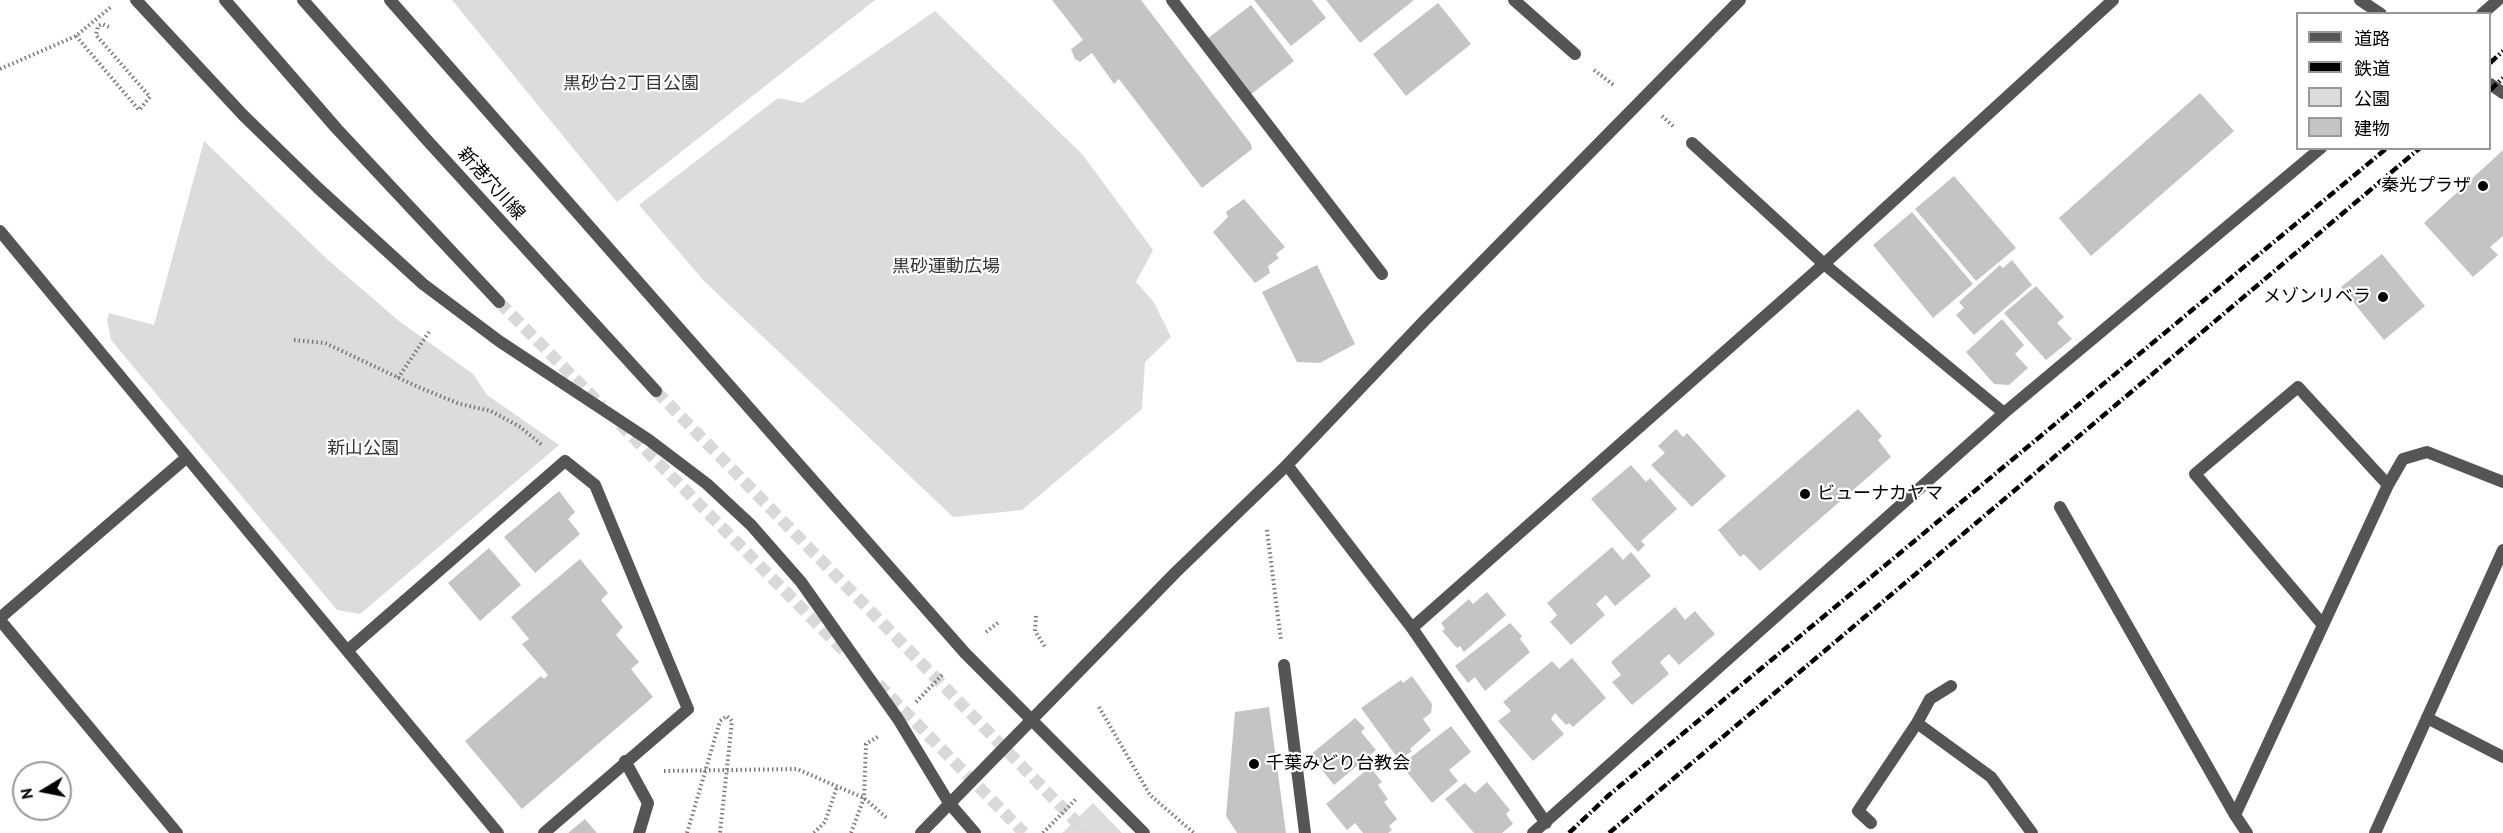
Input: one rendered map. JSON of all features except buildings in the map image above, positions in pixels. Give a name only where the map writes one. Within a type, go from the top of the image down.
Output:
[{"type":"street","points":[[136,0],[243,115],[318,188],[423,284],[499,341],[649,440],[707,484],[751,525],[801,582],[898,719],[949,803],[975,833]]},
{"type":"street","points":[[225,0],[337,129],[499,302]]},
{"type":"street","name":"新港穴川線","points":[[303,0],[426,139],[656,391]]},
{"type":"street","points":[[390,0],[965,653],[1144,833]]},
{"type":"street","points":[[1514,0],[1575,54]]},
{"type":"street","points":[[921,833],[1176,572],[1287,465],[1433,312],[1740,0]]},
{"type":"street","points":[[1412,628],[1824,264],[2113,0]]},
{"type":"street","points":[[2360,0],[2378,12]]},
{"type":"street","points":[[2484,12],[2498,0]]},
{"type":"street","points":[[1176,1],[1382,274]]},
{"type":"street","points":[[1692,143],[1824,264],[2004,413]]},
{"type":"street","points":[[1533,833],[2004,413],[2319,150]]},
{"type":"street","points":[[0,231],[498,833]]},
{"type":"street","points":[[2323,625],[2194,474],[2298,387],[2388,485]]},
{"type":"street","points":[[2235,816],[2388,485],[2403,459],[2427,452],[2503,482]]},
{"type":"street","points":[[177,833],[0,619],[186,458]]},
{"type":"street","points":[[348,650],[565,460],[595,485],[688,709],[544,833]]},
{"type":"street","points":[[1287,465],[1412,628],[1545,823]]},
{"type":"street","points":[[2060,507],[2235,816],[2247,833]]},
{"type":"street","points":[[2375,833],[2503,550]]},
{"type":"street","points":[[1284,665],[1305,833]]},
{"type":"street","points":[[1870,823],[1858,812],[1917,723],[1930,699],[1951,686]]},
{"type":"street","points":[[2427,718],[2503,757]]},
{"type":"street","points":[[1917,723],[1991,777],[2032,833]]},
{"type":"street","points":[[625,761],[648,803],[639,833]]},
{"type":"path","points":[[0,69],[76,36],[119,0]]},
{"type":"path","points":[[76,36],[139,110],[150,97],[96,35],[98,26],[102,24],[109,27]]},
{"type":"path","points":[[398,378],[429,332]]},
{"type":"path","points":[[294,340],[325,342],[398,378],[460,404],[491,411],[520,427],[543,446],[558,467]]},
{"type":"path","points":[[1267,530],[1284,665]]},
{"type":"path","points":[[1036,616],[1035,631],[1045,647]]},
{"type":"path","points":[[986,633],[999,622]]},
{"type":"path","points":[[915,703],[943,674]]},
{"type":"path","points":[[1099,707],[1150,795],[1194,833]]},
{"type":"path","points":[[687,833],[720,721],[727,716],[732,721],[720,833]]},
{"type":"path","points":[[851,833],[864,798],[866,744],[880,736]]},
{"type":"path","points":[[664,771],[797,769],[864,798],[888,819]]},
{"type":"path","points":[[814,833],[825,822],[837,787]]},
{"type":"path","points":[[1042,833],[1081,794]]},
{"type":"green space","name":"黒砂台2丁目公園","points":[[452,0],[875,0],[617,202]]},
{"type":"green space","name":"黒砂運動広場","points":[[935,11],[1082,154],[1153,250],[1136,282],[1153,301],[1171,337],[1145,362],[1142,409],[1022,510],[953,517],[703,280],[639,205],[778,98],[802,103]]},
{"type":"green space","name":"新山公園","points":[[204,141],[327,259],[399,321],[473,374],[487,395],[559,445],[360,614],[337,610],[111,340],[107,320],[109,313],[154,325]]},
{"type":"green space","points":[[1093,803],[1122,833],[1062,833]]},
{"type":"tunnel","points":[[499,302],[602,406]]},
{"type":"tunnel","points":[[656,391],[1087,833]]},
{"type":"tunnel","points":[[620,424],[848,655]]},
{"type":"tunnel","points":[[878,684],[1024,833]]},
{"type":"railway","points":[[2491,62],[2503,51]]},
{"type":"railway","points":[[2491,89],[2503,78]]},
{"type":"railway","points":[[1569,833],[1609,795],[2385,150]]},
{"type":"railway","points":[[1609,833],[2418,150]]},
{"type":"place","name":"秦光プラザ","points":[[2483,186]]},
{"type":"place","name":"メゾンリベラ","points":[[2383,297]]},
{"type":"place","name":"ビューナカヤマ","points":[[1805,494]]},
{"type":"place","name":"千葉みどり台教会","points":[[1254,764]]}]
